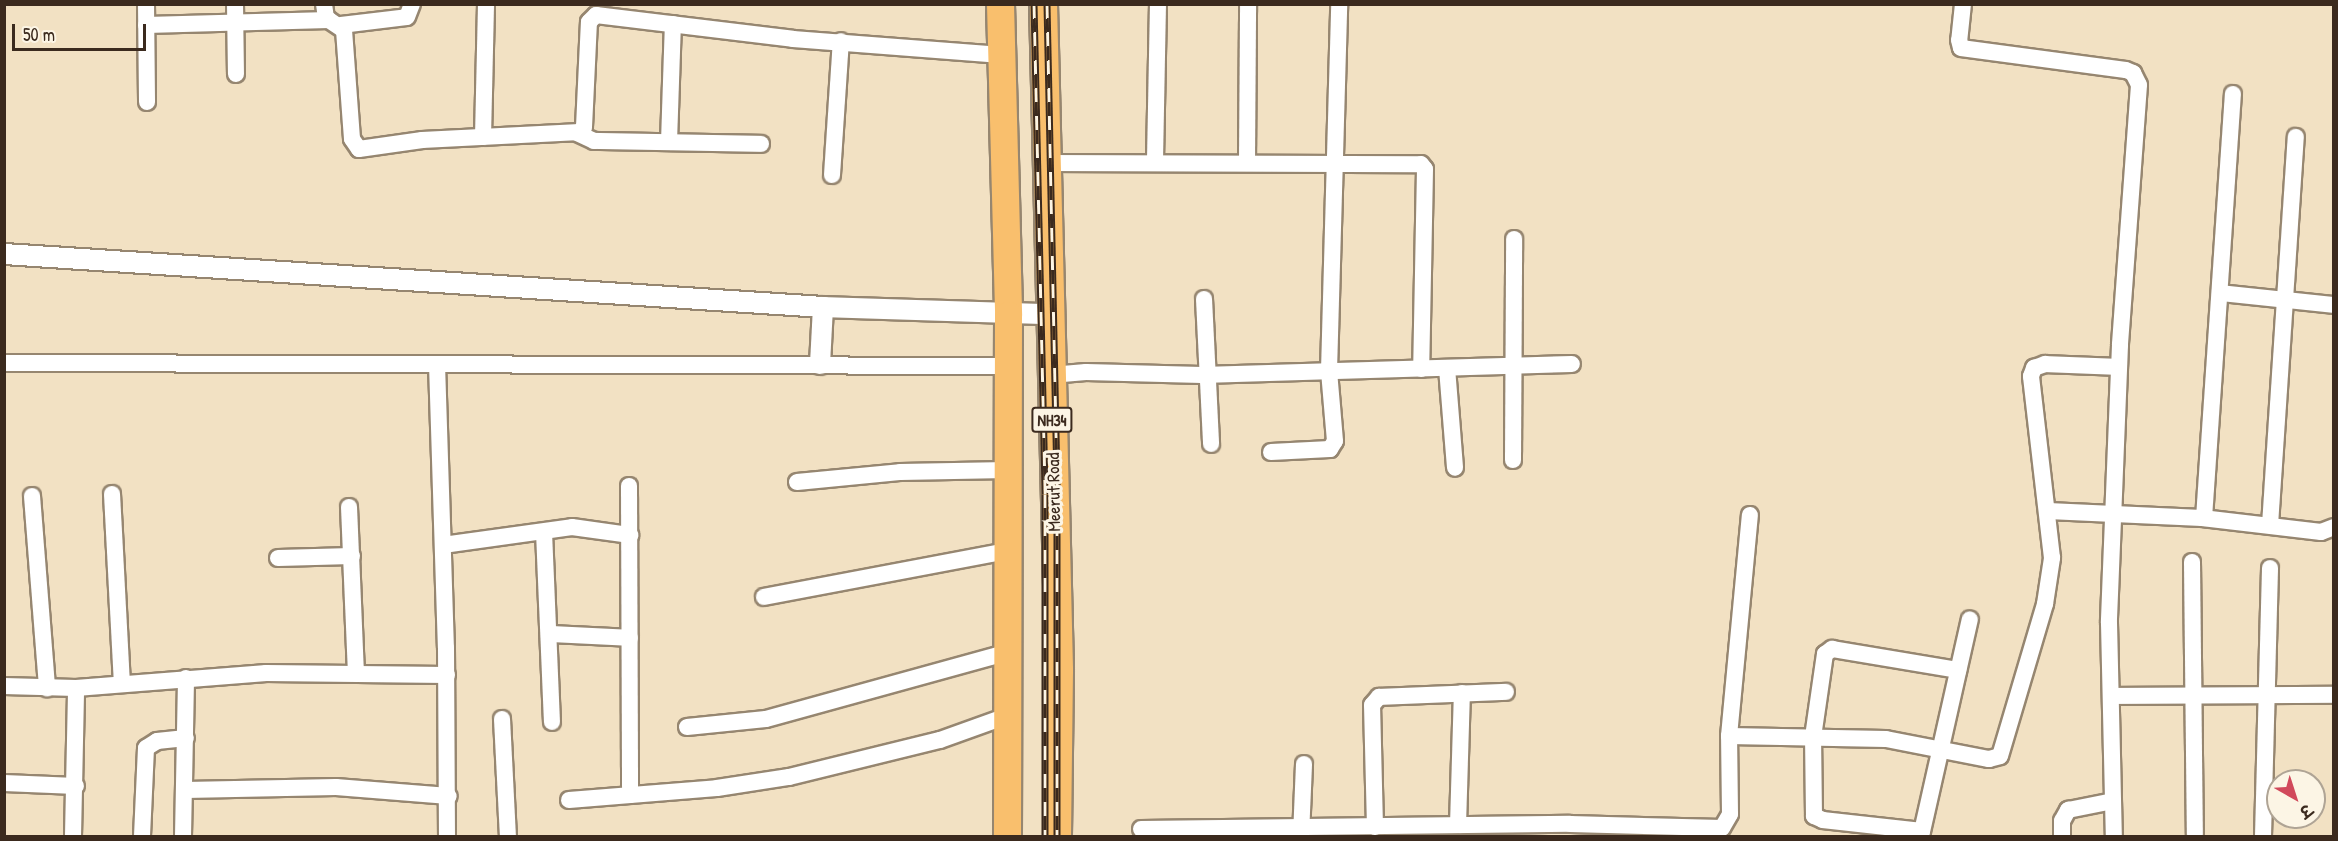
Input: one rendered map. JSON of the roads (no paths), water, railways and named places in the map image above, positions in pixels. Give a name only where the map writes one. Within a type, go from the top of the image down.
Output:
[{"type":"highway","name":"NH34","points":[[1000,4],[1008,315],[1007,837]]},
{"type":"highway","name":"Meerut Road","points":[[1043,4],[1048,314],[1059,670],[1057,837]]},
{"type":"street","points":[[146,4],[147,102]]},
{"type":"street","points":[[235,4],[236,74]]},
{"type":"street","points":[[146,25],[331,16],[407,17],[412,4]]},
{"type":"street","points":[[483,137],[486,4]]},
{"type":"street","points":[[1155,160],[1158,4]]},
{"type":"street","points":[[1247,161],[1248,4]]},
{"type":"street","points":[[1271,452],[1334,447],[1329,371],[1339,4]]},
{"type":"street","points":[[1963,4],[1959,40],[1961,48],[2126,70],[2137,78],[2120,367],[2114,516],[2111,696],[2114,837]]},
{"type":"street","points":[[331,16],[354,148],[483,137],[577,133],[594,141],[761,144]]},
{"type":"street","points":[[577,133],[584,127],[592,18],[1001,55]]},
{"type":"street","points":[[669,142],[673,24]]},
{"type":"street","points":[[832,175],[841,41]]},
{"type":"street","points":[[2204,518],[2233,94]]},
{"type":"street","points":[[2270,525],[2296,137]]},
{"type":"street","points":[[1046,162],[1155,160],[1416,163],[1425,169],[1421,369]]},
{"type":"street","points":[[1513,460],[1511,366],[1514,239]]},
{"type":"street","points":[[4,254],[823,307],[1008,315],[1048,314]]},
{"type":"street","points":[[2220,293],[2334,305]]},
{"type":"street","points":[[1204,299],[1211,444]]},
{"type":"street","points":[[820,364],[823,307]]},
{"type":"street","points":[[4,363],[1008,366]]},
{"type":"street","points":[[437,364],[447,675],[449,796],[447,837]]},
{"type":"street","points":[[1051,375],[1086,372],[1208,375],[1572,364]]},
{"type":"street","points":[[1730,736],[1886,739],[1996,759],[2003,750],[2050,579],[2048,511],[2031,376],[2034,368],[2045,364],[2120,367]]},
{"type":"street","points":[[1447,368],[1455,468]]},
{"type":"street","points":[[797,482],[900,472],[1008,470]]},
{"type":"street","points":[[629,486],[630,795]]},
{"type":"street","points":[[112,494],[122,684]]},
{"type":"street","points":[[32,496],[47,688]]},
{"type":"street","points":[[348,507],[356,673]]},
{"type":"street","points":[[2048,511],[2114,516],[2204,518],[2321,532],[2334,527]]},
{"type":"street","points":[[1141,830],[1301,832],[1458,825],[1722,828],[1730,814],[1730,736],[1750,515]]},
{"type":"street","points":[[443,545],[572,527],[630,536]]},
{"type":"street","points":[[544,532],[552,722]]},
{"type":"street","points":[[764,597],[1008,550]]},
{"type":"street","points":[[278,558],[352,556]]},
{"type":"street","points":[[2192,562],[2195,834]]},
{"type":"street","points":[[2263,837],[2269,696],[2270,568]]},
{"type":"street","points":[[1958,670],[1829,649],[1825,654],[1813,738],[1814,816],[1823,820],[1921,834],[1970,619]]},
{"type":"street","points":[[549,634],[630,638]]},
{"type":"street","points":[[687,727],[766,719],[1009,652]]},
{"type":"street","points":[[4,686],[76,688],[266,673],[447,675]]},
{"type":"street","points":[[183,837],[186,678]]},
{"type":"street","points":[[73,837],[76,786],[76,688]]},
{"type":"street","points":[[1376,827],[1376,701],[1384,695],[1506,692]]},
{"type":"street","points":[[1458,825],[1461,693]]},
{"type":"street","points":[[2111,696],[2334,695]]},
{"type":"street","points":[[569,800],[717,788],[789,777],[940,740],[1007,716]]},
{"type":"street","points":[[502,719],[508,837]]},
{"type":"street","points":[[142,837],[146,748],[157,741],[186,738]]},
{"type":"street","points":[[1301,832],[1304,764]]},
{"type":"street","points":[[4,783],[76,786]]},
{"type":"street","points":[[185,790],[336,788],[449,796]]},
{"type":"street","points":[[2062,837],[2062,821],[2068,810],[2113,801]]},
{"type":"railway","points":[[1034,4],[1045,494],[1045,836]]},
{"type":"railway","points":[[1047,4],[1057,494],[1057,836]]}]
